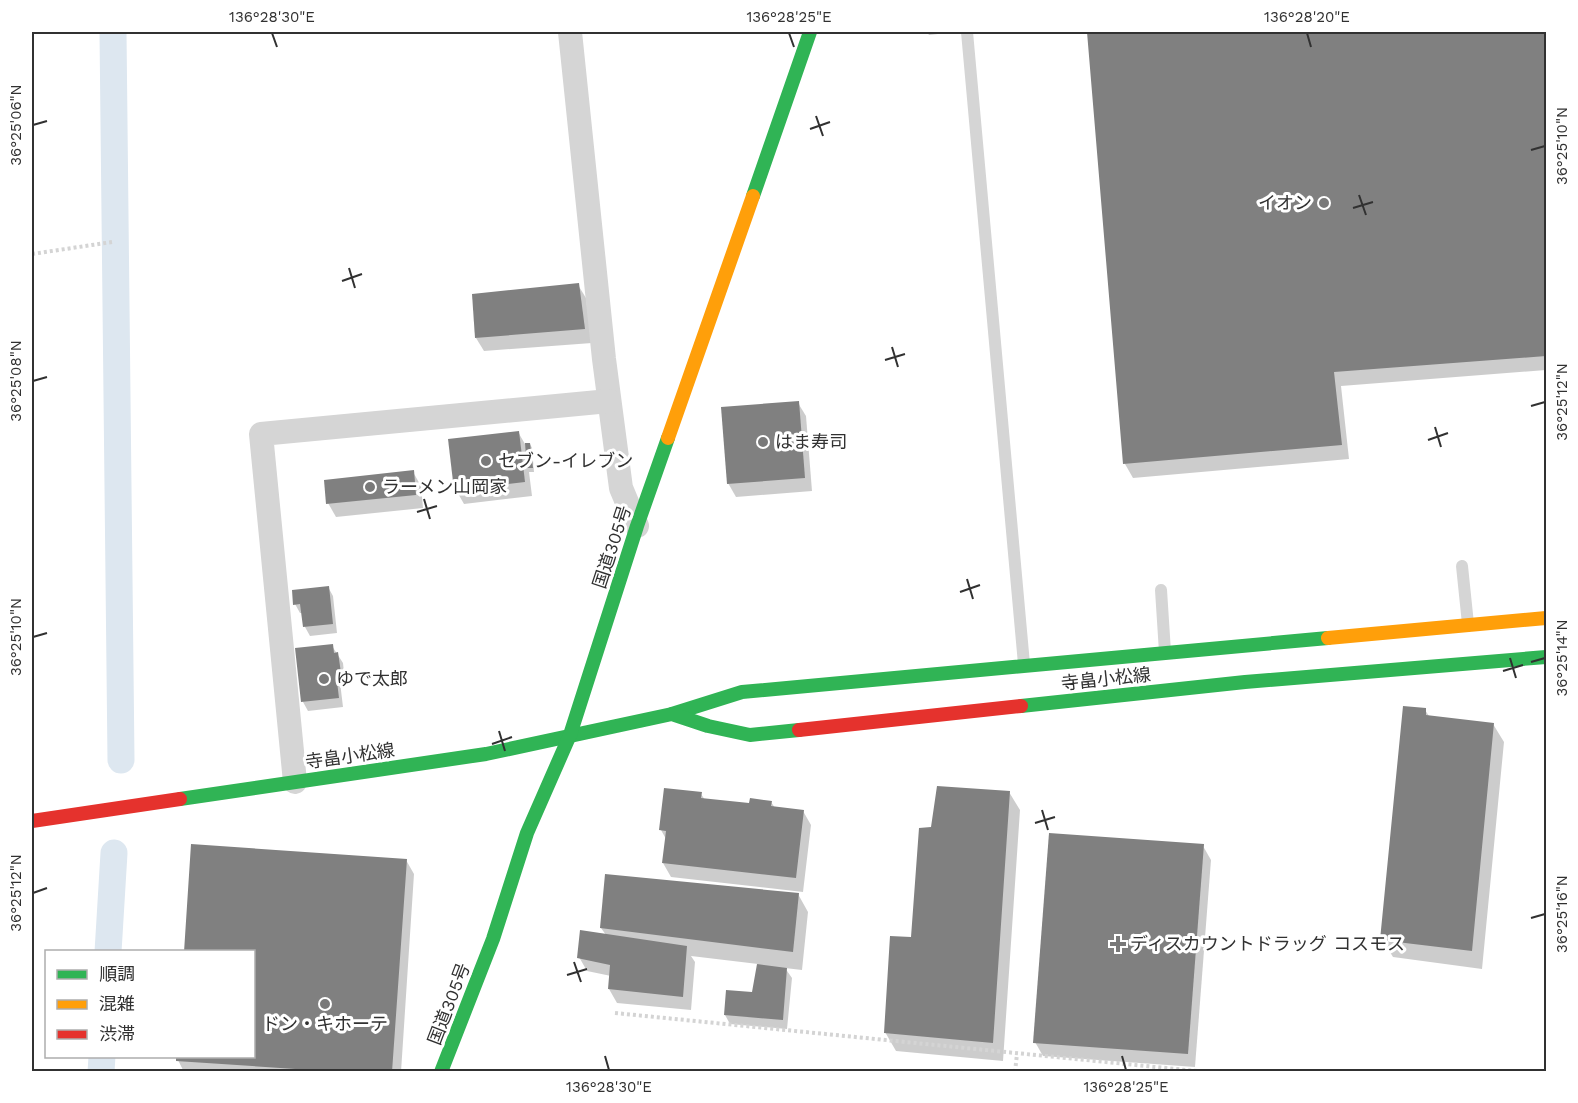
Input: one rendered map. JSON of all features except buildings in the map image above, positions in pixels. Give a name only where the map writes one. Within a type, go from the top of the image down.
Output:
[{"type":"main road","name":"国道305号","points":[[441,1071],[493,939],[527,833],[570,735],[637,526],[810,32]]},
{"type":"main road","name":"寺畠小松線","points":[[32,821],[486,754],[672,714],[742,692],[1546,618]]},
{"type":"main road","name":"寺畠小松線","points":[[672,714],[708,726],[750,735],[1245,682],[1546,657]]},
{"type":"street","points":[[570,32],[609,401],[621,488],[637,526]]},
{"type":"street","points":[[295,782],[261,434],[609,401]]},
{"type":"lane","points":[[967,32],[1024,665]]},
{"type":"lane","points":[[1462,566],[1468,625]]},
{"type":"lane","points":[[1161,590],[1165,653]]},
{"type":"path","points":[[32,254],[112,242]]},
{"type":"path","points":[[615,1013],[1206,1071]]},
{"type":"path","points":[[1015,1071],[1017,1054]]},
{"type":"waterway","points":[[113,32],[121,760]]},
{"type":"waterway","points":[[108,950],[114,853]]},
{"type":"waterway","points":[[101,1072],[102,1058]]},
{"type":"traffic: fast","points":[[753,196],[810,32]]},
{"type":"traffic: fast","points":[[441,1072],[493,939],[527,833],[570,735],[637,526],[668,438]]},
{"type":"traffic: fast","points":[[672,714],[742,692],[1328,638]]},
{"type":"traffic: fast","points":[[1021,706],[1245,682],[1546,657]]},
{"type":"traffic: fast","points":[[180,799],[486,754],[672,714],[708,726],[750,735],[799,730]]},
{"type":"traffic: slow","points":[[668,438],[753,196]]},
{"type":"traffic: slow","points":[[1328,638],[1546,618]]},
{"type":"traffic: jam","points":[[799,730],[1021,706]]},
{"type":"traffic: jam","points":[[32,821],[180,799]]},
{"type":"place","name":"イオン","points":[[1324,203]]},
{"type":"place","name":"はま寿司","points":[[763,442]]},
{"type":"place","name":"セブン-イレブン","points":[[486,461]]},
{"type":"place","name":"ラーメン山岡家","points":[[370,487]]},
{"type":"place","name":"ゆで太郎","points":[[324,679]]},
{"type":"place","name":"ディスカウントドラッグ コスモス","points":[[1118,944]]},
{"type":"place","name":"ドン・キホーテ","points":[[325,1004]]}]
